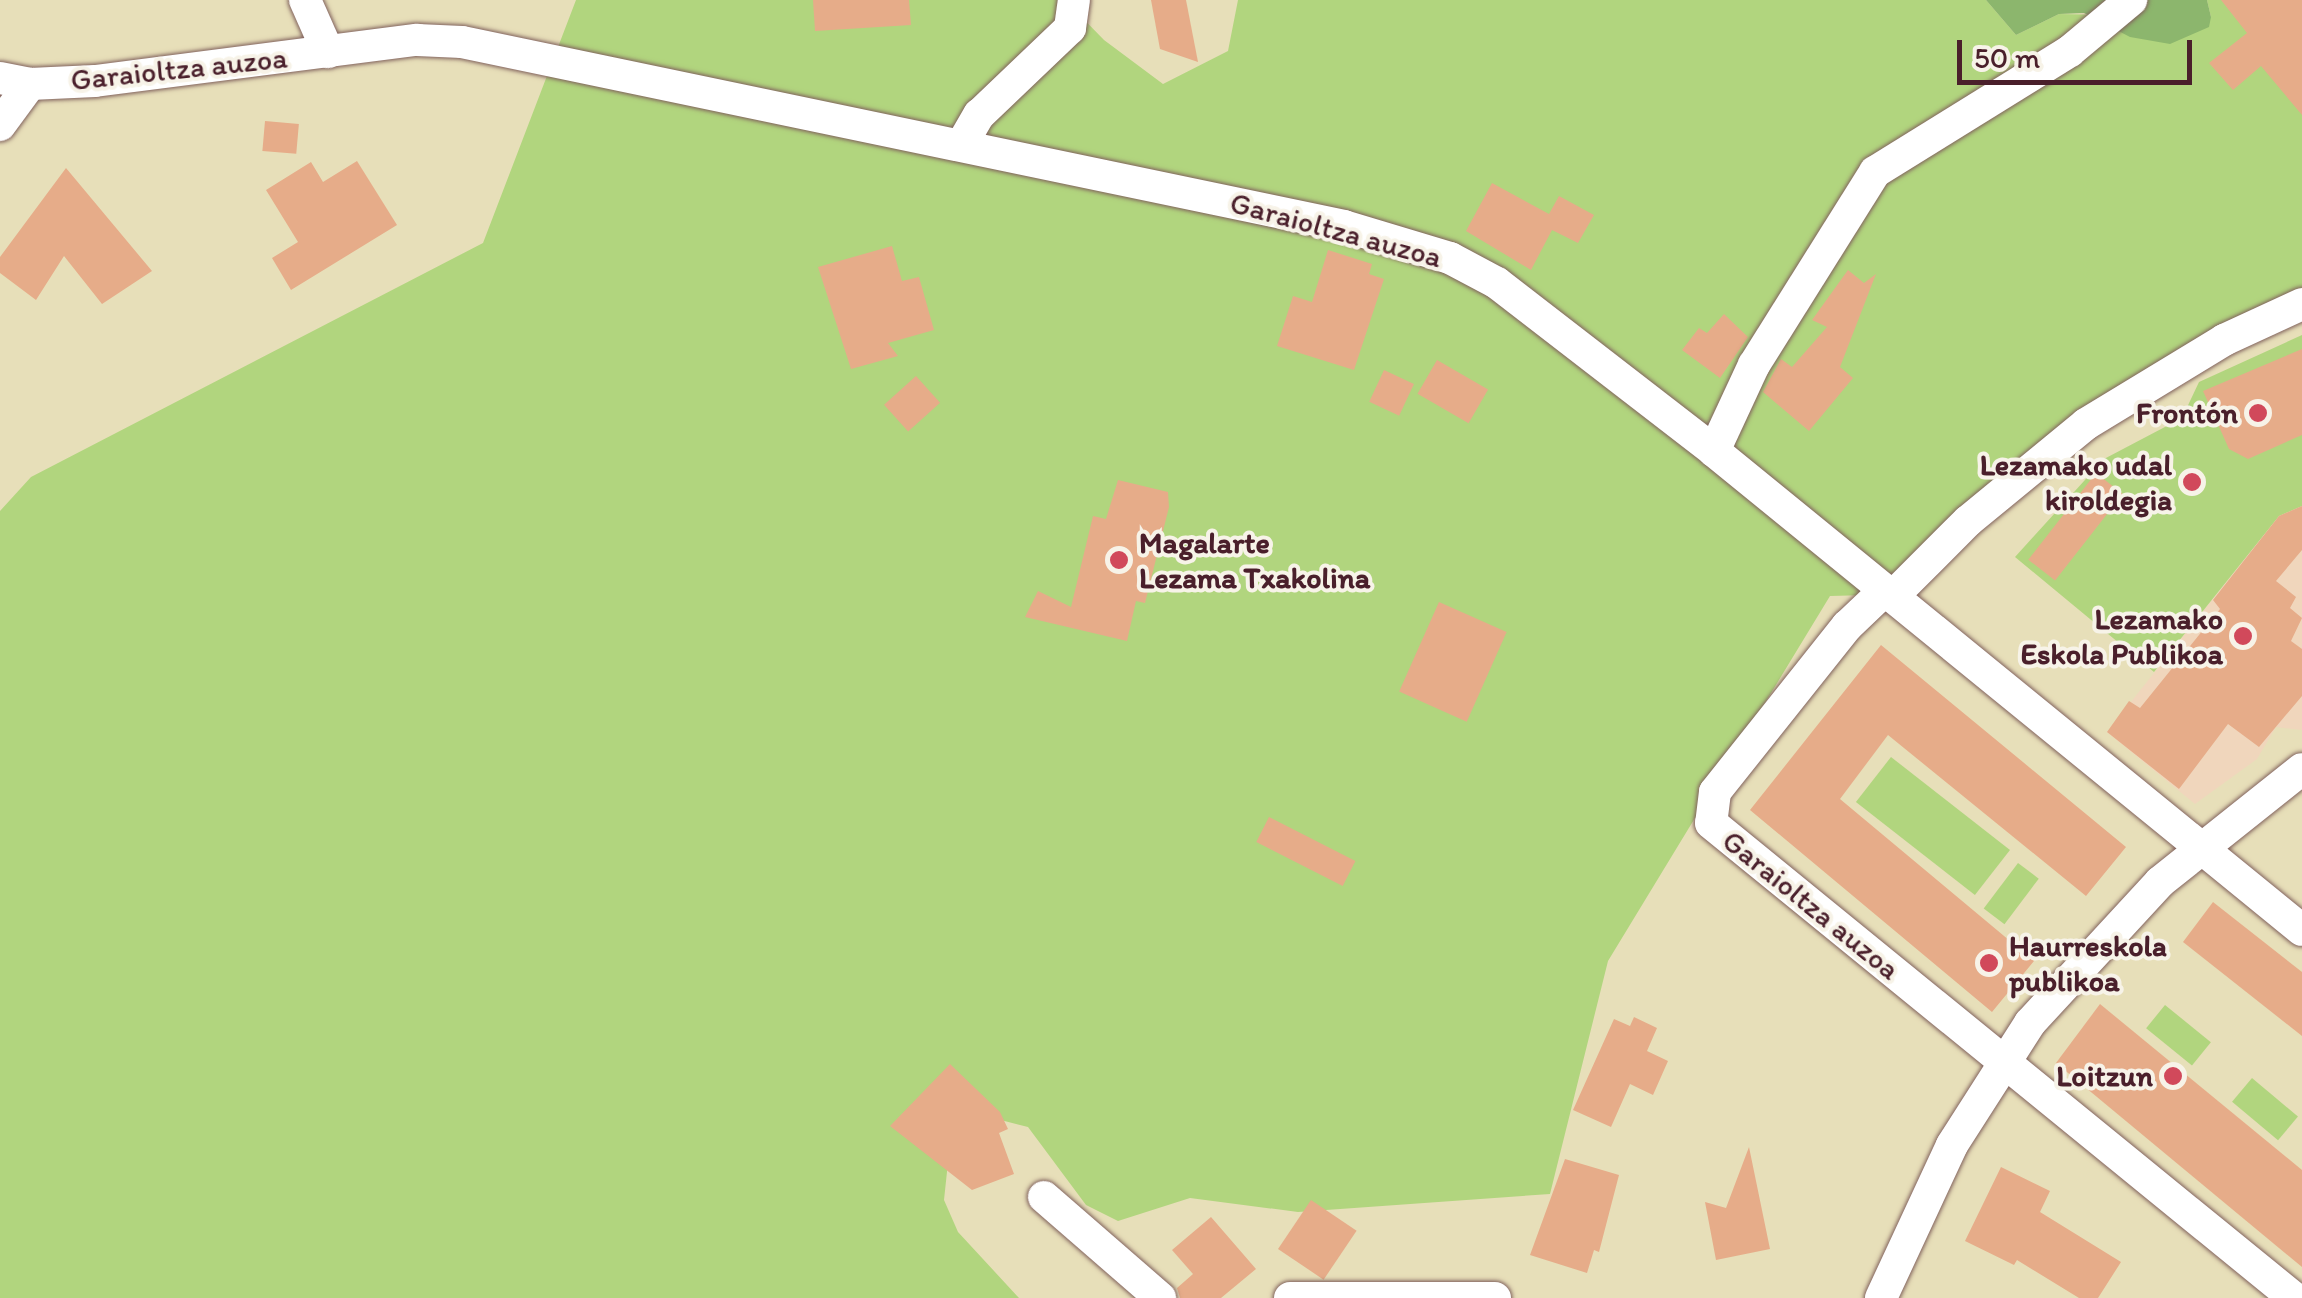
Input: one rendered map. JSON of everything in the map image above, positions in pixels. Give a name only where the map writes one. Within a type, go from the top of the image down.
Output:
[{"type":"street","name":"Garaioltza auzoa","points":[[305,0],[328,52]]},
{"type":"street","points":[[962,144],[979,115],[1070,28],[1074,0]]},
{"type":"street","points":[[1714,451],[1754,366],[1876,172],[2070,51],[2131,0]]},
{"type":"street","name":"Garaioltza auzoa","points":[[0,126],[15,81],[462,42],[1344,226],[1450,258],[1497,283],[1714,451],[2302,930]]},
{"type":"street","name":"Garaioltza auzoa","points":[[2294,1298],[1728,838],[1708,812],[1716,792],[1847,626],[1968,521],[2086,424],[2224,340],[2302,304]]},
{"type":"street","points":[[1881,1298],[1952,1145],[2003,1061],[2087,955],[2201,847],[2292,777]]},
{"type":"street","points":[[1044,1197],[1160,1298]]},
{"type":"street","points":[[1290,1298],[1495,1298]]},
{"type":"shaded area","name":"Lezamako Eskola Publikoa","points":[[2302,506],[2302,730],[2276,727],[2257,759],[2195,804],[2107,732],[2279,516]]},
{"type":"green space","points":[[576,0],[1065,0],[1104,40],[1163,84],[1228,51],[1238,0],[1986,0],[2016,35],[2059,14],[2211,17],[2207,0],[2302,0],[2302,293],[2134,381],[1906,594],[1830,596],[1608,961],[1550,1194],[1298,1212],[1190,1198],[1118,1221],[1086,1205],[1028,1127],[993,1118],[949,1153],[944,1200],[958,1232],[1019,1298],[0,1298],[0,511],[31,477],[483,243]]},
{"type":"green space","points":[[1986,0],[2207,0],[2211,17],[2209,27],[2170,44],[2130,37],[2084,13],[2059,14],[2016,35]]},
{"type":"green space","name":"Lezamako udal kiroldegia","points":[[2302,335],[2302,506],[2279,516],[2154,672],[2015,557],[2104,459],[2182,418],[2199,382]]},
{"type":"green space","points":[[1891,757],[2010,850],[1975,895],[1856,802]]},
{"type":"green space","points":[[2018,863],[2039,879],[2004,924],[1984,909]]},
{"type":"green space","points":[[2165,1005],[2211,1042],[2192,1065],[2146,1028]]},
{"type":"green space","points":[[2252,1078],[2298,1117],[2278,1140],[2232,1102]]},
{"type":"building","points":[[813,0],[909,0],[911,25],[815,31]]},
{"type":"building","points":[[1151,0],[1186,0],[1198,62],[1160,49]]},
{"type":"building","points":[[2221,0],[2302,0],[2302,115],[2261,66],[2233,90],[2209,63],[2247,33]]},
{"type":"building","points":[[265,121],[299,124],[296,154],[262,151]]},
{"type":"building","points":[[357,161],[397,225],[291,290],[272,258],[298,242],[266,190],[311,162],[323,182]]},
{"type":"building","points":[[66,168],[152,271],[102,304],[64,256],[36,300],[0,273],[0,257]]},
{"type":"building","points":[[1492,183],[1549,214],[1559,196],[1594,215],[1578,243],[1552,230],[1531,270],[1466,231]]},
{"type":"building","points":[[892,246],[902,281],[919,277],[934,330],[888,343],[898,356],[851,369],[818,267]]},
{"type":"building","points":[[1328,250],[1372,264],[1369,274],[1384,279],[1354,370],[1277,346],[1293,296],[1312,302]]},
{"type":"building","points":[[1848,270],[1864,283],[1876,274],[1840,367],[1853,378],[1809,431],[1763,392],[1781,359],[1792,367],[1827,327],[1812,320]]},
{"type":"building","points":[[1724,314],[1748,337],[1720,378],[1682,350],[1699,328],[1707,333]]},
{"type":"building","name":"Frontón","points":[[2302,349],[2302,435],[2248,459],[2229,449],[2203,391]]},
{"type":"building","points":[[1437,360],[1488,390],[1469,423],[1418,394]]},
{"type":"building","points":[[1384,370],[1414,384],[1399,416],[1369,402]]},
{"type":"building","points":[[916,376],[940,403],[908,432],[884,405]]},
{"type":"building","points":[[2096,473],[2123,494],[2055,581],[2028,560]]},
{"type":"building","name":"Magalarte Lezama Txakolina","points":[[1118,480],[1168,492],[1169,507],[1145,603],[1136,601],[1127,641],[1025,617],[1038,591],[1071,607],[1093,516],[1106,519]]},
{"type":"building","name":"Lezamako Eskola Publikoa","points":[[2302,506],[2302,550],[2276,581],[2296,597],[2290,608],[2302,618],[2291,641],[2302,649],[2302,696],[2259,747],[2228,724],[2179,789],[2107,732],[2129,701],[2140,708],[2220,609],[2213,600],[2279,516]]},
{"type":"building","points":[[1439,602],[1507,632],[1467,722],[1399,692]]},
{"type":"building","points":[[1881,645],[2126,847],[2086,896],[1888,735],[1840,799],[2034,961],[1992,1012],[1750,810]]},
{"type":"building","points":[[1269,817],[1355,861],[1343,886],[1256,842]]},
{"type":"building","points":[[2213,902],[2302,972],[2302,1036],[2183,942]]},
{"type":"building","points":[[2100,1004],[2302,1170],[2302,1267],[2056,1063]]},
{"type":"building","points":[[1634,1017],[1657,1028],[1647,1051],[1668,1061],[1653,1095],[1630,1084],[1611,1127],[1573,1110],[1614,1019],[1630,1026]]},
{"type":"building","points":[[950,1064],[1000,1112],[1008,1129],[999,1133],[1014,1174],[972,1190],[890,1126]]},
{"type":"building","points":[[1749,1147],[1770,1249],[1716,1260],[1705,1202],[1726,1208]]},
{"type":"building","points":[[1565,1159],[1619,1175],[1599,1252],[1594,1250],[1587,1273],[1530,1255]]},
{"type":"building","points":[[2001,1167],[2050,1191],[2040,1212],[2121,1262],[2098,1298],[2079,1298],[2017,1260],[2014,1265],[1965,1241]]},
{"type":"building","points":[[1311,1200],[1357,1231],[1324,1280],[1278,1249]]},
{"type":"building","points":[[1211,1217],[1256,1269],[1221,1298],[1180,1298],[1177,1288],[1193,1274],[1172,1250]]},
{"type":"place","name":"Frontón","points":[[2258,413]]},
{"type":"place","name":"Lezamako udal kiroldegia","points":[[2192,482]]},
{"type":"place","name":"Magalarte Lezama Txakolina","points":[[1119,560]]},
{"type":"place","name":"Lezamako Eskola Publikoa","points":[[2243,636]]},
{"type":"place","name":"Haurreskola publikoa","points":[[1989,963]]},
{"type":"place","name":"Loitzun","points":[[2173,1076]]}]
